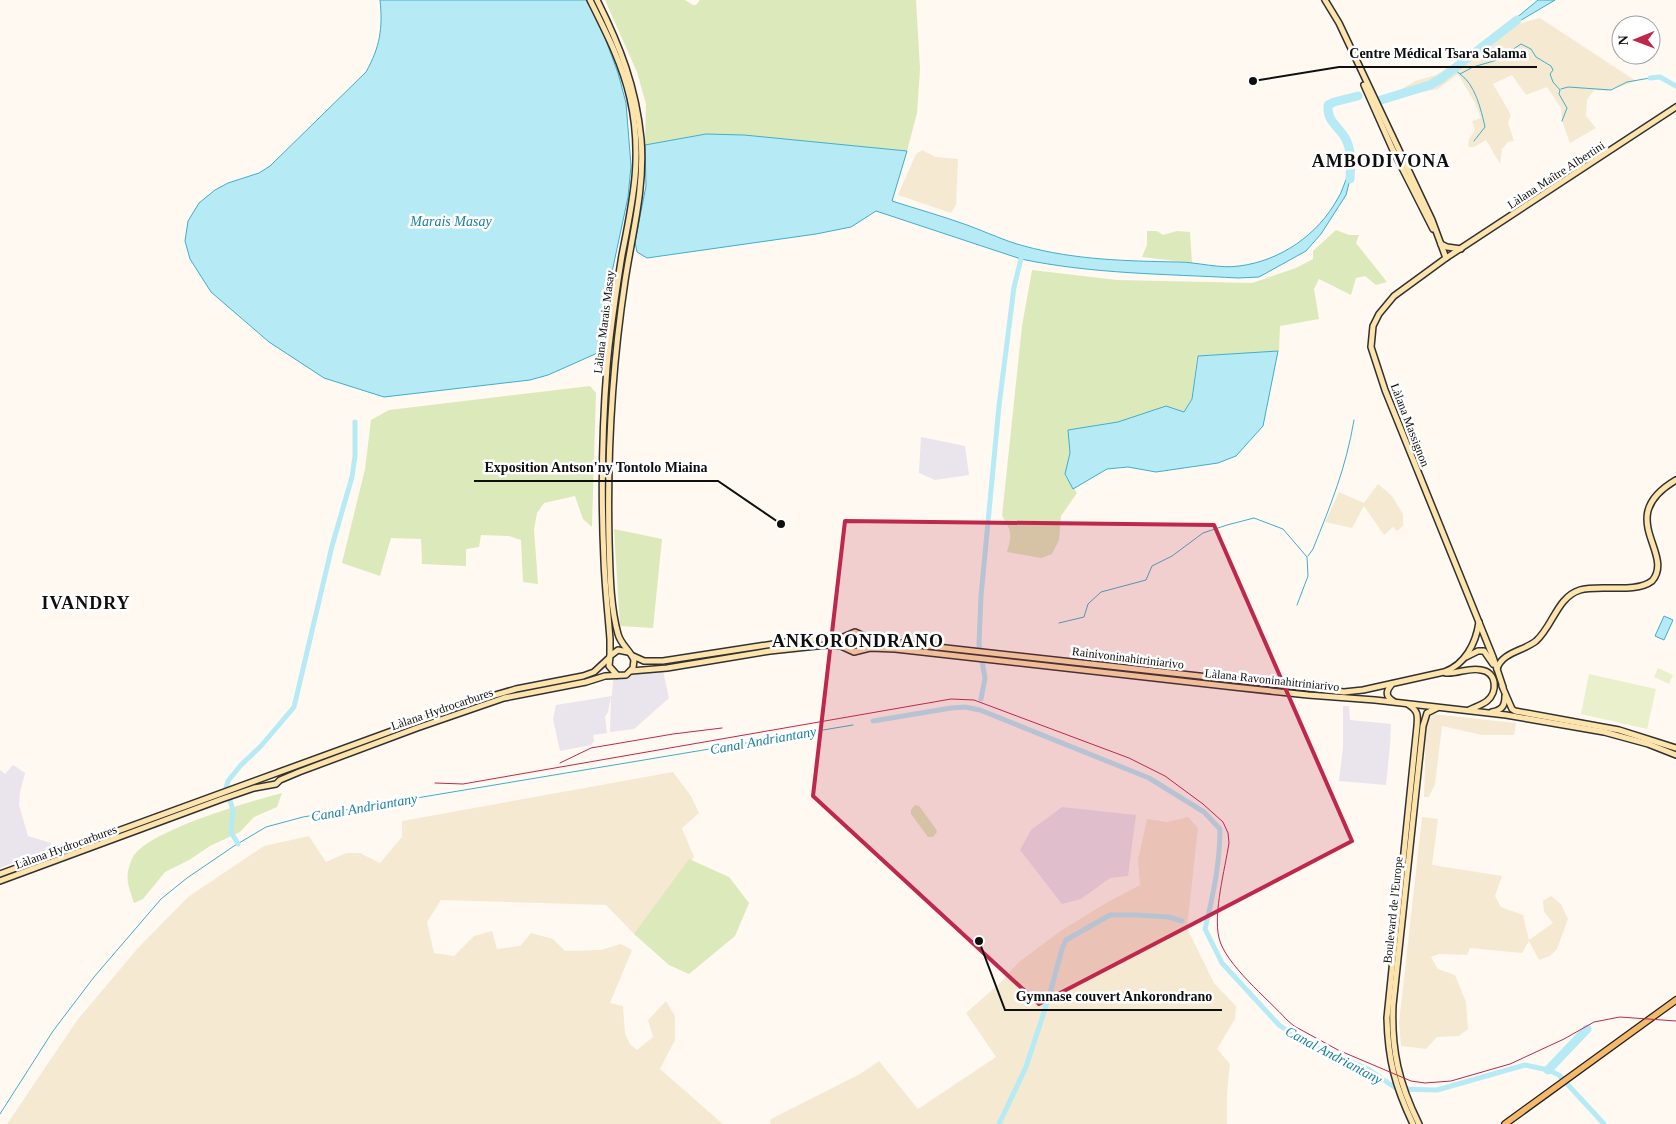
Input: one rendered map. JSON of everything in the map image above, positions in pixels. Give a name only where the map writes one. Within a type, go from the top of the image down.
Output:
[{"type":"main road","name":"Làlana Marais Masay","points":[[590,0],[616,56],[630,98],[634,120],[636,179],[633,219],[616,350],[609,457],[609,527],[612,593],[618,633],[621,642],[630,654]]},
{"type":"main road","name":"Làlana Marais Masay","points":[[597,0],[622,53],[635,98],[642,162],[642,181],[618,282],[607,367],[604,420],[603,526],[610,637],[609,657]]},
{"type":"main road","points":[[1325,0],[1339,23],[1394,147],[1432,220],[1446,258]]},
{"type":"main road","name":"Làlana Maître Albertini","points":[[1446,258],[1676,107]]},
{"type":"main road","points":[[1442,244],[1462,249]]},
{"type":"main road","name":"Làlana Massignon","points":[[1446,258],[1394,296],[1387,304],[1373,326],[1371,346],[1390,403],[1479,622],[1503,688]]},
{"type":"main road","points":[[1497,669],[1504,657],[1536,642],[1563,602],[1575,592],[1584,589],[1636,586],[1656,578],[1662,569],[1663,561],[1651,522],[1651,505],[1657,495],[1676,480]]},
{"type":"main road","points":[[1472,652],[1479,622]]},
{"type":"main road","name":"Làlana Ravoninahitriniarivo","points":[[630,654],[644,661],[663,661],[784,642],[840,638],[857,632],[864,637],[883,641],[984,655],[1291,693],[1369,699],[1528,718],[1604,732],[1648,744],[1676,755]]},
{"type":"main road","points":[[848,635],[846,640],[848,648]]},
{"type":"main road","points":[[862,650],[865,642],[864,637]]},
{"type":"main road","points":[[1446,672],[1472,652],[1477,642],[1482,641],[1492,655],[1504,657]]},
{"type":"main road","name":"Làlana Ravoninahitriniarivo","points":[[631,671],[667,668],[830,645],[848,648],[854,652],[874,648],[977,654]]},
{"type":"main road","points":[[618,650],[630,654],[634,664],[631,671],[623,676],[617,675],[610,670],[609,657],[618,650]]},
{"type":"main road","points":[[1472,652],[1482,650],[1486,652],[1512,709],[1515,711],[1619,730],[1676,748]]},
{"type":"main road","name":"Rainivoninahitriniarivo","points":[[984,655],[1335,692],[1350,692],[1374,688],[1446,672]]},
{"type":"main road","name":"Làlana Hydrocarbures","points":[[277,774],[471,702],[508,691],[594,672],[609,657]]},
{"type":"main road","points":[[1446,672],[1452,673],[1480,669],[1486,671],[1491,676],[1495,684],[1492,696],[1481,705],[1466,710]]},
{"type":"main road","name":"Làlana Hydrocarbures","points":[[280,780],[416,728],[504,698],[617,675]]},
{"type":"main road","points":[[1392,684],[1387,689],[1387,693],[1394,702]]},
{"type":"main road","points":[[1369,699],[1376,698],[1377,691],[1374,688]]},
{"type":"main road","points":[[1487,713],[1497,712],[1503,707],[1505,697],[1503,688]]},
{"type":"main road","name":"Boulevard de l'Europe","points":[[1407,704],[1415,709],[1418,718],[1387,1006],[1388,1043],[1393,1072],[1399,1092],[1413,1124]]},
{"type":"main road","name":"Boulevard de l'Europe","points":[[1419,1124],[1399,1075],[1393,1042],[1393,1005],[1423,726],[1427,713],[1433,709],[1443,708]]},
{"type":"main road","points":[[222,797],[270,776],[277,774],[279,776],[280,780],[276,784],[232,793]]},
{"type":"main road","points":[[270,776],[272,784]]},
{"type":"main road","name":"Làlana Hydrocarbures","points":[[0,874],[222,797]]},
{"type":"main road","name":"Làlana Hydrocarbures","points":[[0,881],[222,797]]},
{"type":"main road","points":[[1505,1124],[1676,1000]]},
{"type":"highlighted area","points":[[845,521],[1214,525],[1352,841],[1039,1004],[813,796]]},
{"type":"shaded area","points":[[1540,18],[1636,81],[1607,91],[1594,90],[1587,100],[1586,116],[1596,128],[1570,143],[1562,121],[1561,108],[1547,87],[1526,95],[1512,75],[1493,84],[1511,115],[1508,123],[1514,141],[1508,142],[1502,149],[1500,164],[1486,140],[1474,147],[1469,147],[1468,145],[1469,139],[1475,130],[1472,121],[1481,118],[1475,103],[1458,74],[1438,89],[1413,94],[1400,90],[1415,81],[1436,75],[1517,24]]},
{"type":"shaded area","points":[[922,150],[936,157],[958,159],[956,205],[951,213],[898,195],[916,154]]},
{"type":"shaded area","points":[[921,437],[965,446],[969,475],[935,480],[919,473]]},
{"type":"shaded area","points":[[1378,484],[1392,496],[1403,514],[1403,526],[1397,531],[1393,527],[1384,535],[1364,506],[1352,528],[1325,522],[1339,492],[1364,503]]},
{"type":"shaded area","points":[[663,671],[669,698],[634,729],[610,732],[613,680],[622,676]]},
{"type":"shaded area","points":[[611,696],[608,712],[605,717],[607,733],[593,735],[594,741],[591,745],[560,751],[553,719],[556,705]]},
{"type":"shaded area","points":[[1343,706],[1349,706],[1350,720],[1391,724],[1386,785],[1339,781],[1343,748]]},
{"type":"shaded area","points":[[1433,714],[1516,723],[1514,735],[1482,735],[1442,726],[1435,784],[1429,797],[1424,797],[1426,723]]},
{"type":"shaded area","points":[[13,765],[25,773],[19,805],[28,836],[51,843],[49,849],[0,868],[0,770],[5,774]]},
{"type":"shaded area","points":[[673,772],[691,796],[699,813],[682,828],[694,857],[636,936],[606,905],[441,900],[427,922],[434,953],[454,956],[474,936],[492,931],[497,949],[520,946],[531,933],[553,939],[565,951],[601,950],[621,944],[632,950],[610,1003],[623,1006],[625,1033],[630,1044],[637,1050],[653,1037],[648,1020],[666,1001],[675,1016],[675,1040],[660,1069],[723,1124],[7,1124],[78,1019],[138,948],[188,897],[264,846],[309,836],[326,862],[346,853],[360,853],[380,863],[402,837],[402,821]]},
{"type":"shaded area","points":[[1062,807],[1136,815],[1128,876],[1110,878],[1081,899],[1062,904],[1020,850],[1031,830]]},
{"type":"shaded area","points":[[1188,817],[1198,828],[1187,928],[1214,983],[1236,1006],[1235,1019],[1217,1049],[1230,1064],[1227,1092],[1227,1124],[770,1124],[771,1119],[860,1074],[879,1061],[918,1109],[996,1057],[966,1013],[999,984],[1019,962],[1059,932],[1140,885],[1138,860],[1147,819],[1167,822]]},
{"type":"shaded area","points":[[1422,817],[1438,819],[1432,865],[1502,876],[1495,896],[1501,907],[1523,915],[1529,940],[1553,923],[1544,912],[1543,901],[1551,896],[1561,904],[1568,919],[1557,949],[1550,956],[1539,960],[1529,941],[1522,953],[1470,948],[1467,955],[1439,954],[1431,957],[1438,969],[1455,975],[1466,1002],[1468,1029],[1459,1036],[1437,1037],[1426,1049],[1401,1046],[1399,1023]]},
{"type":"green space","points":[[605,0],[685,0],[696,5],[700,0],[916,0],[920,69],[917,113],[907,151],[744,135],[706,134],[645,145],[646,104],[637,72]]},
{"type":"green space","points":[[1336,230],[1349,235],[1359,235],[1356,243],[1387,282],[1376,285],[1365,276],[1356,278],[1351,295],[1319,279],[1314,289],[1319,319],[1280,326],[1279,351],[1197,356],[1192,398],[1184,412],[1165,406],[1124,421],[1068,430],[1070,453],[1065,476],[1077,493],[1061,516],[1059,540],[1052,554],[1041,558],[1007,552],[1010,533],[1002,516],[1022,326],[1032,270],[1117,280],[1252,283],[1296,268],[1313,259],[1313,251]]},
{"type":"green space","points":[[1147,231],[1157,231],[1163,235],[1177,231],[1190,232],[1192,263],[1142,257],[1147,245]]},
{"type":"green space","points":[[590,386],[596,393],[592,527],[583,519],[575,496],[544,503],[537,513],[534,529],[538,584],[523,582],[521,540],[509,536],[481,535],[479,547],[466,549],[466,566],[422,564],[421,539],[391,538],[380,576],[342,563],[365,469],[371,420],[389,410]]},
{"type":"green space","points":[[614,529],[662,539],[653,628],[620,626]]},
{"type":"green space","points":[[1658,668],[1673,675],[1669,684],[1654,677]]},
{"type":"green space","points":[[1589,674],[1656,689],[1647,729],[1581,714]]},
{"type":"green space","points":[[282,793],[277,807],[254,817],[240,832],[210,846],[189,860],[165,872],[143,899],[134,903],[129,886],[128,871],[132,859],[141,848],[156,838],[200,818]]},
{"type":"green space","points":[[915,805],[919,806],[936,829],[937,832],[933,837],[928,837],[911,814],[911,810]]},
{"type":"green space","points":[[689,859],[729,877],[749,903],[735,936],[689,974],[669,965],[634,934]]},
{"type":"water","name":"Marais Masay","points":[[380,0],[587,0],[605,38],[618,73],[626,103],[631,166],[628,197],[612,272],[602,351],[548,375],[530,380],[384,397],[324,378],[269,342],[211,292],[190,259],[185,241],[188,221],[199,203],[215,190],[228,183],[259,173],[270,166],[366,72],[375,54],[381,28]]},
{"type":"water","points":[[1538,0],[1555,0],[1518,22],[1515,19]]},
{"type":"water","points":[[706,134],[744,135],[907,151],[892,201],[1024,246],[1043,251],[1101,259],[1185,262],[1232,267],[1254,263],[1283,252],[1309,234],[1330,211],[1347,177],[1350,179],[1346,195],[1321,234],[1306,251],[1259,277],[1238,278],[1129,273],[1048,264],[1021,259],[876,211],[851,227],[816,234],[647,258],[637,252],[635,242],[646,186],[645,145]]},
{"type":"water","points":[[1278,351],[1263,426],[1236,456],[1218,463],[1156,472],[1128,467],[1107,469],[1073,489],[1065,474],[1070,453],[1068,430],[1118,422],[1166,406],[1184,412],[1192,399],[1198,356]]},
{"type":"water","points":[[1664,616],[1673,620],[1664,640],[1655,636]]},
{"type":"waterway","points":[[1381,100],[1430,85],[1442,78],[1517,20]]},
{"type":"waterway","points":[[1454,69],[1460,74],[1473,67],[1497,60],[1521,44],[1531,49],[1536,57],[1551,66],[1553,70],[1550,74],[1553,82],[1560,90],[1559,94],[1567,108],[1562,121]]},
{"type":"waterway","points":[[1460,74],[1473,90],[1485,127],[1474,141]]},
{"type":"waterway","points":[[1650,78],[1660,77],[1676,86]]},
{"type":"waterway","points":[[1561,89],[1568,87],[1611,90],[1627,82],[1650,78]]},
{"type":"waterway","points":[[1350,179],[1350,151],[1347,141],[1329,115],[1328,105],[1358,96]]},
{"type":"waterway","points":[[981,699],[985,678],[979,644],[981,596],[999,406],[1014,287],[1021,259]]},
{"type":"waterway","points":[[1308,556],[1313,549],[1337,486],[1347,454],[1354,420]]},
{"type":"waterway","points":[[238,844],[231,832],[233,810],[226,788],[228,781],[241,765],[261,746],[294,707],[332,546],[352,477],[355,456],[355,422]]},
{"type":"waterway","points":[[1059,623],[1084,617],[1088,604],[1101,592],[1146,580],[1152,566],[1172,556],[1203,533],[1254,518],[1283,529],[1307,557],[1308,576],[1297,605]]},
{"type":"waterway","name":"Canal Andriantany","points":[[873,721],[951,708],[965,707],[980,710],[1149,778],[1204,812],[1220,829],[1216,879],[1205,929],[1222,963],[1279,1025],[1304,1042],[1368,1069],[1397,1089],[1437,1090],[1525,1065],[1548,1070],[1559,1075],[1604,1124]]},
{"type":"waterway","name":"Canal Andriantany","points":[[0,1114],[53,1031],[94,977],[161,899],[187,878],[266,827],[303,817],[853,725]]},
{"type":"waterway","points":[[999,1124],[1026,1067],[1066,940],[1110,915],[1169,917],[1182,921]]},
{"type":"waterway","points":[[1548,1070],[1587,1029]]},
{"type":"railway","points":[[435,783],[463,784],[951,699],[974,700],[1129,758],[1165,776],[1203,804],[1223,822],[1228,833],[1229,843],[1217,916],[1219,938],[1223,948],[1238,970],[1287,1020],[1294,1026],[1338,1050],[1411,1081],[1425,1083],[1451,1081],[1510,1064],[1564,1039],[1594,1022],[1620,1017],[1676,1021]]},
{"type":"railway","points":[[560,763],[591,748],[722,728]]},
{"type":"place","name":"Centre Médical Tsara Salama","points":[[1253,81]]},
{"type":"place","name":"Exposition Antson'ny Tontolo Miaina","points":[[781,524]]},
{"type":"place","name":"Gymnase couvert Ankorondrano","points":[[979,941]]},
{"type":"district","name":"AMBODIVONA","points":[[1381,161]]},
{"type":"district","name":"IVANDRY","points":[[86,603]]},
{"type":"district","name":"ANKORONDRANO","points":[[858,641]]}]
